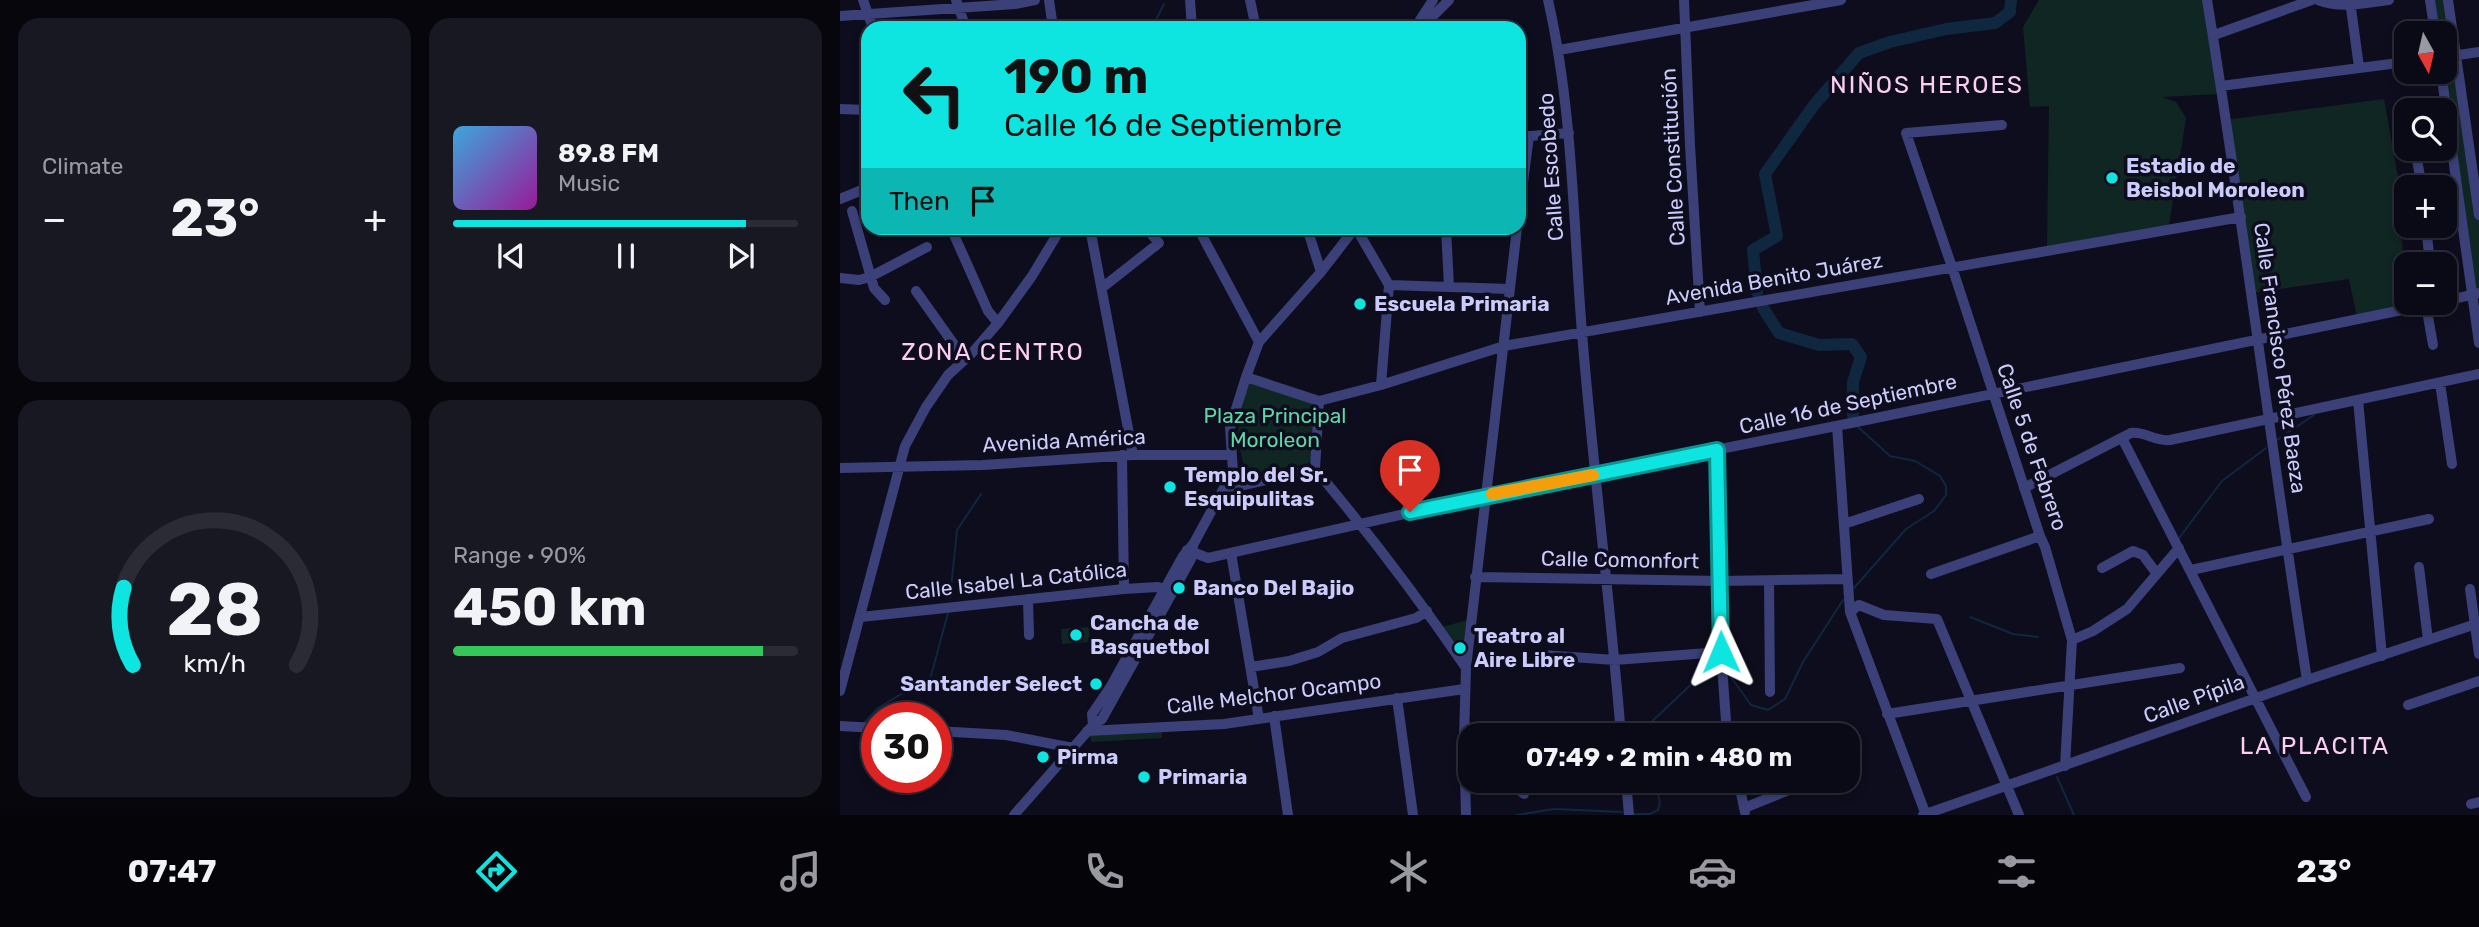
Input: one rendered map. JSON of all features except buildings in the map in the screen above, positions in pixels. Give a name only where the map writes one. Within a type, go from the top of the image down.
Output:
[{"type":"street","points":[[957,3],[977,0]]},
{"type":"street","points":[[840,10],[1035,0]]},
{"type":"street","points":[[1049,0],[1052,21]]},
{"type":"street","points":[[1190,0],[1192,21]]},
{"type":"street","points":[[1250,0],[1254,21]]},
{"type":"street","points":[[1420,21],[1433,0]]},
{"type":"street","points":[[1427,21],[1449,0]]},
{"type":"street","name":"Calle Escobedo","points":[[1548,0],[1559,50],[1569,133],[1582,333],[1620,723]]},
{"type":"street","name":"Calle Constitución","points":[[1684,0],[1700,312]]},
{"type":"street","points":[[1763,15],[1764,0]]},
{"type":"street","points":[[1559,50],[1840,0]]},
{"type":"street","points":[[2214,35],[2312,0]]},
{"type":"street","points":[[2318,0],[2332,5],[2389,0]]},
{"type":"street","points":[[2430,0],[2433,21]]},
{"type":"street","points":[[2448,0],[2449,21]]},
{"type":"street","name":"Calle Francisco Pérez Baeza","points":[[2210,1],[2307,680]]},
{"type":"street","points":[[957,3],[963,21]]},
{"type":"street","points":[[2350,3],[2359,67]]},
{"type":"street","points":[[840,16],[865,7]]},
{"type":"street","points":[[2457,55],[2479,52]]},
{"type":"street","points":[[2221,86],[2394,63]]},
{"type":"street","points":[[2443,84],[2475,294],[2479,343]]},
{"type":"street","points":[[2455,84],[2479,215]]},
{"type":"street","points":[[840,109],[861,110]]},
{"type":"street","name":"Calle 5 de Febrero","points":[[2003,125],[1906,133],[2039,536],[2045,547],[2072,639],[2065,766]]},
{"type":"street","points":[[1526,137],[1569,133]]},
{"type":"street","points":[[840,199],[861,190]]},
{"type":"street","points":[[852,211],[874,288],[885,300]]},
{"type":"street","name":"Avenida Benito Juárez","points":[[1319,401],[1381,385],[1504,346],[2241,217]]},
{"type":"street","points":[[954,235],[988,311],[998,323]]},
{"type":"street","points":[[840,691],[905,446],[926,407],[948,375],[998,323],[1032,276],[1056,235]]},
{"type":"street","points":[[1092,235],[1103,287],[1128,455],[1124,589]]},
{"type":"street","points":[[1103,287],[1159,243],[1152,235]]},
{"type":"street","points":[[1202,235],[1259,342]]},
{"type":"street","points":[[1309,235],[1321,272]]},
{"type":"street","points":[[1020,813],[1090,728],[1102,719],[1233,471],[1230,428],[1259,342],[1350,235]]},
{"type":"street","points":[[1359,235],[1389,285],[1381,385]]},
{"type":"street","points":[[1446,235],[1449,287]]},
{"type":"street","points":[[1466,723],[1464,689],[1475,577],[1516,235]]},
{"type":"street","points":[[840,278],[870,277],[927,247]]},
{"type":"street","points":[[1389,285],[1509,289]]},
{"type":"street","points":[[916,292],[965,360]]},
{"type":"street","points":[[2457,298],[2475,294]]},
{"type":"street","name":"Calle 16 de Septiembre","points":[[1191,548],[1208,558],[1485,496],[2259,340],[2394,310]]},
{"type":"street","points":[[2433,315],[2433,345]]},
{"type":"street","points":[[2024,488],[2138,432],[2165,440],[2479,374]]},
{"type":"street","points":[[1245,377],[1319,401],[1315,469],[1361,523],[1466,668]]},
{"type":"street","points":[[2440,383],[2452,464]]},
{"type":"street","points":[[2358,400],[2382,656]]},
{"type":"street","points":[[1837,426],[1849,609],[1925,815]]},
{"type":"street","points":[[2122,438],[2306,797]]},
{"type":"street","points":[[1717,450],[1721,652],[1726,723]]},
{"type":"street","name":"Avenida América","points":[[840,468],[983,466],[1128,455],[1231,455]]},
{"type":"street","points":[[1225,486],[1235,487],[1315,469]]},
{"type":"street","points":[[1844,524],[1919,499]]},
{"type":"street","points":[[2191,570],[2429,519]]},
{"type":"street","points":[[1931,574],[2039,536]]},
{"type":"street","points":[[2072,639],[2093,631],[2127,609],[2179,548]]},
{"type":"street","points":[[2102,568],[2133,551],[2143,555],[2157,574]]},
{"type":"street","points":[[1231,553],[1259,719]]},
{"type":"street","points":[[2419,567],[2428,640]]},
{"type":"street","name":"Calle Comonfort","points":[[1475,577],[1848,584]]},
{"type":"street","points":[[1769,581],[1770,692]]},
{"type":"street","name":"Calle Isabel La Católica","points":[[861,617],[1124,589],[1169,590]]},
{"type":"street","points":[[2470,589],[2479,654]]},
{"type":"street","points":[[1028,599],[1029,635]]},
{"type":"street","points":[[1849,609],[1859,605],[1884,615],[1937,619],[2019,815]]},
{"type":"street","points":[[1251,667],[1289,661],[1318,652],[1342,638],[1416,618],[1427,611]]},
{"type":"street","name":"Calle Pípila","points":[[1925,815],[2255,698],[2476,624]]},
{"type":"street","points":[[840,640],[852,645]]},
{"type":"street","points":[[840,665],[852,645]]},
{"type":"street","points":[[1543,655],[1615,660],[1721,652]]},
{"type":"street","points":[[1887,714],[2180,668]]},
{"type":"street","points":[[2408,705],[2479,681]]},
{"type":"street","name":"Calle Melchor Ocampo","points":[[1090,728],[1224,723],[1464,689]]},
{"type":"street","points":[[1397,698],[1413,815]]},
{"type":"street","points":[[1274,716],[1288,815]]},
{"type":"street","points":[[840,726],[861,727]]},
{"type":"street","points":[[952,732],[1006,735],[1073,748]]},
{"type":"street","points":[[1466,793],[1466,815]]},
{"type":"street","points":[[1627,793],[1629,815]]},
{"type":"street","points":[[1741,793],[1745,812],[1786,793]]},
{"type":"green space","points":[[2039,0],[2204,0],[2218,94],[2162,97],[2176,102],[2186,118],[2169,225],[2047,246],[2049,106],[2030,107],[2023,27]]},
{"type":"green space","points":[[2430,0],[2448,0],[2451,21],[2433,21]]},
{"type":"green space","points":[[2457,62],[2479,215],[2479,293],[2471,294],[2455,161],[2457,98],[2448,98],[2446,84],[2457,84]]},
{"type":"green space","points":[[2384,99],[2398,175],[2394,175],[2394,238],[2402,238],[2403,252],[2394,252],[2394,307],[2357,317],[2349,279],[2252,293],[2226,120]]},
{"type":"green space","name":"Plaza Principal Moroleon","points":[[1251,383],[1312,402],[1312,459],[1308,464],[1250,474],[1245,472],[1237,435],[1246,387]]},
{"type":"green space","points":[[1471,619],[1466,668],[1439,628]]},
{"type":"green space","name":"Cancha de Basquetbol","points":[[1089,627],[1090,642],[1062,644],[1061,629]]},
{"type":"green space","points":[[1162,727],[1162,738],[1092,742],[1087,731]]},
{"type":"waterway","points":[[1757,292],[1753,250],[1777,236],[1765,174],[1814,105],[1859,53],[1890,42],[1946,29],[1995,23],[2010,12],[2011,0]]},
{"type":"waterway","points":[[1156,21],[1164,4]]},
{"type":"waterway","points":[[1763,308],[1779,333],[1819,345],[1852,344],[1861,357],[1853,382],[1853,415]]},
{"type":"waterway","points":[[2277,440],[2314,415]]},
{"type":"waterway","points":[[1854,588],[1906,529],[1934,511],[1946,495],[1946,486],[1940,476],[1915,461],[1890,456],[1858,427]]},
{"type":"waterway","points":[[2179,538],[2222,481],[2266,448]]},
{"type":"waterway","points":[[950,598],[957,530],[981,494]]},
{"type":"waterway","points":[[1728,673],[1751,705],[1768,710],[1785,699],[1803,662],[1843,600]]},
{"type":"waterway","points":[[888,702],[931,676],[948,613]]},
{"type":"waterway","points":[[1970,617],[2013,634],[2038,637]]},
{"type":"waterway","points":[[1650,723],[1707,670],[1715,668]]},
{"type":"waterway","points":[[2057,777],[2074,815]]},
{"type":"waterway","points":[[1635,814],[1650,814],[1658,810],[1660,802],[1658,793]]},
{"type":"waterway","points":[[1517,815],[1554,809],[1622,812]]},
{"type":"slow traffic","points":[[1492,494],[1593,475]]},
{"type":"place","name":"Estadio de Beisbol Moroleon","points":[[2112,178]]},
{"type":"place","name":"Escuela Primaria","points":[[1360,304]]},
{"type":"place","name":"Templo del Sr. Esquipulitas","points":[[1170,487]]},
{"type":"place","name":"Banco Del Bajio","points":[[1179,588]]},
{"type":"place","name":"Cancha de Basquetbol","points":[[1076,635]]},
{"type":"place","name":"Teatro al Aire Libre","points":[[1460,648]]},
{"type":"place","name":"Santander Select","points":[[1096,684]]},
{"type":"place","name":"Pirma","points":[[1043,757]]},
{"type":"place","name":"Primaria","points":[[1144,777]]},
{"type":"district","name":"NIÑOS HEROES","points":[[1927,85]]},
{"type":"district","name":"ZONA CENTRO","points":[[993,352]]},
{"type":"district","name":"LA PLACITA","points":[[2315,746]]},
{"type":"route","points":[[1410,512],[1717,450],[1721,652]]}]
